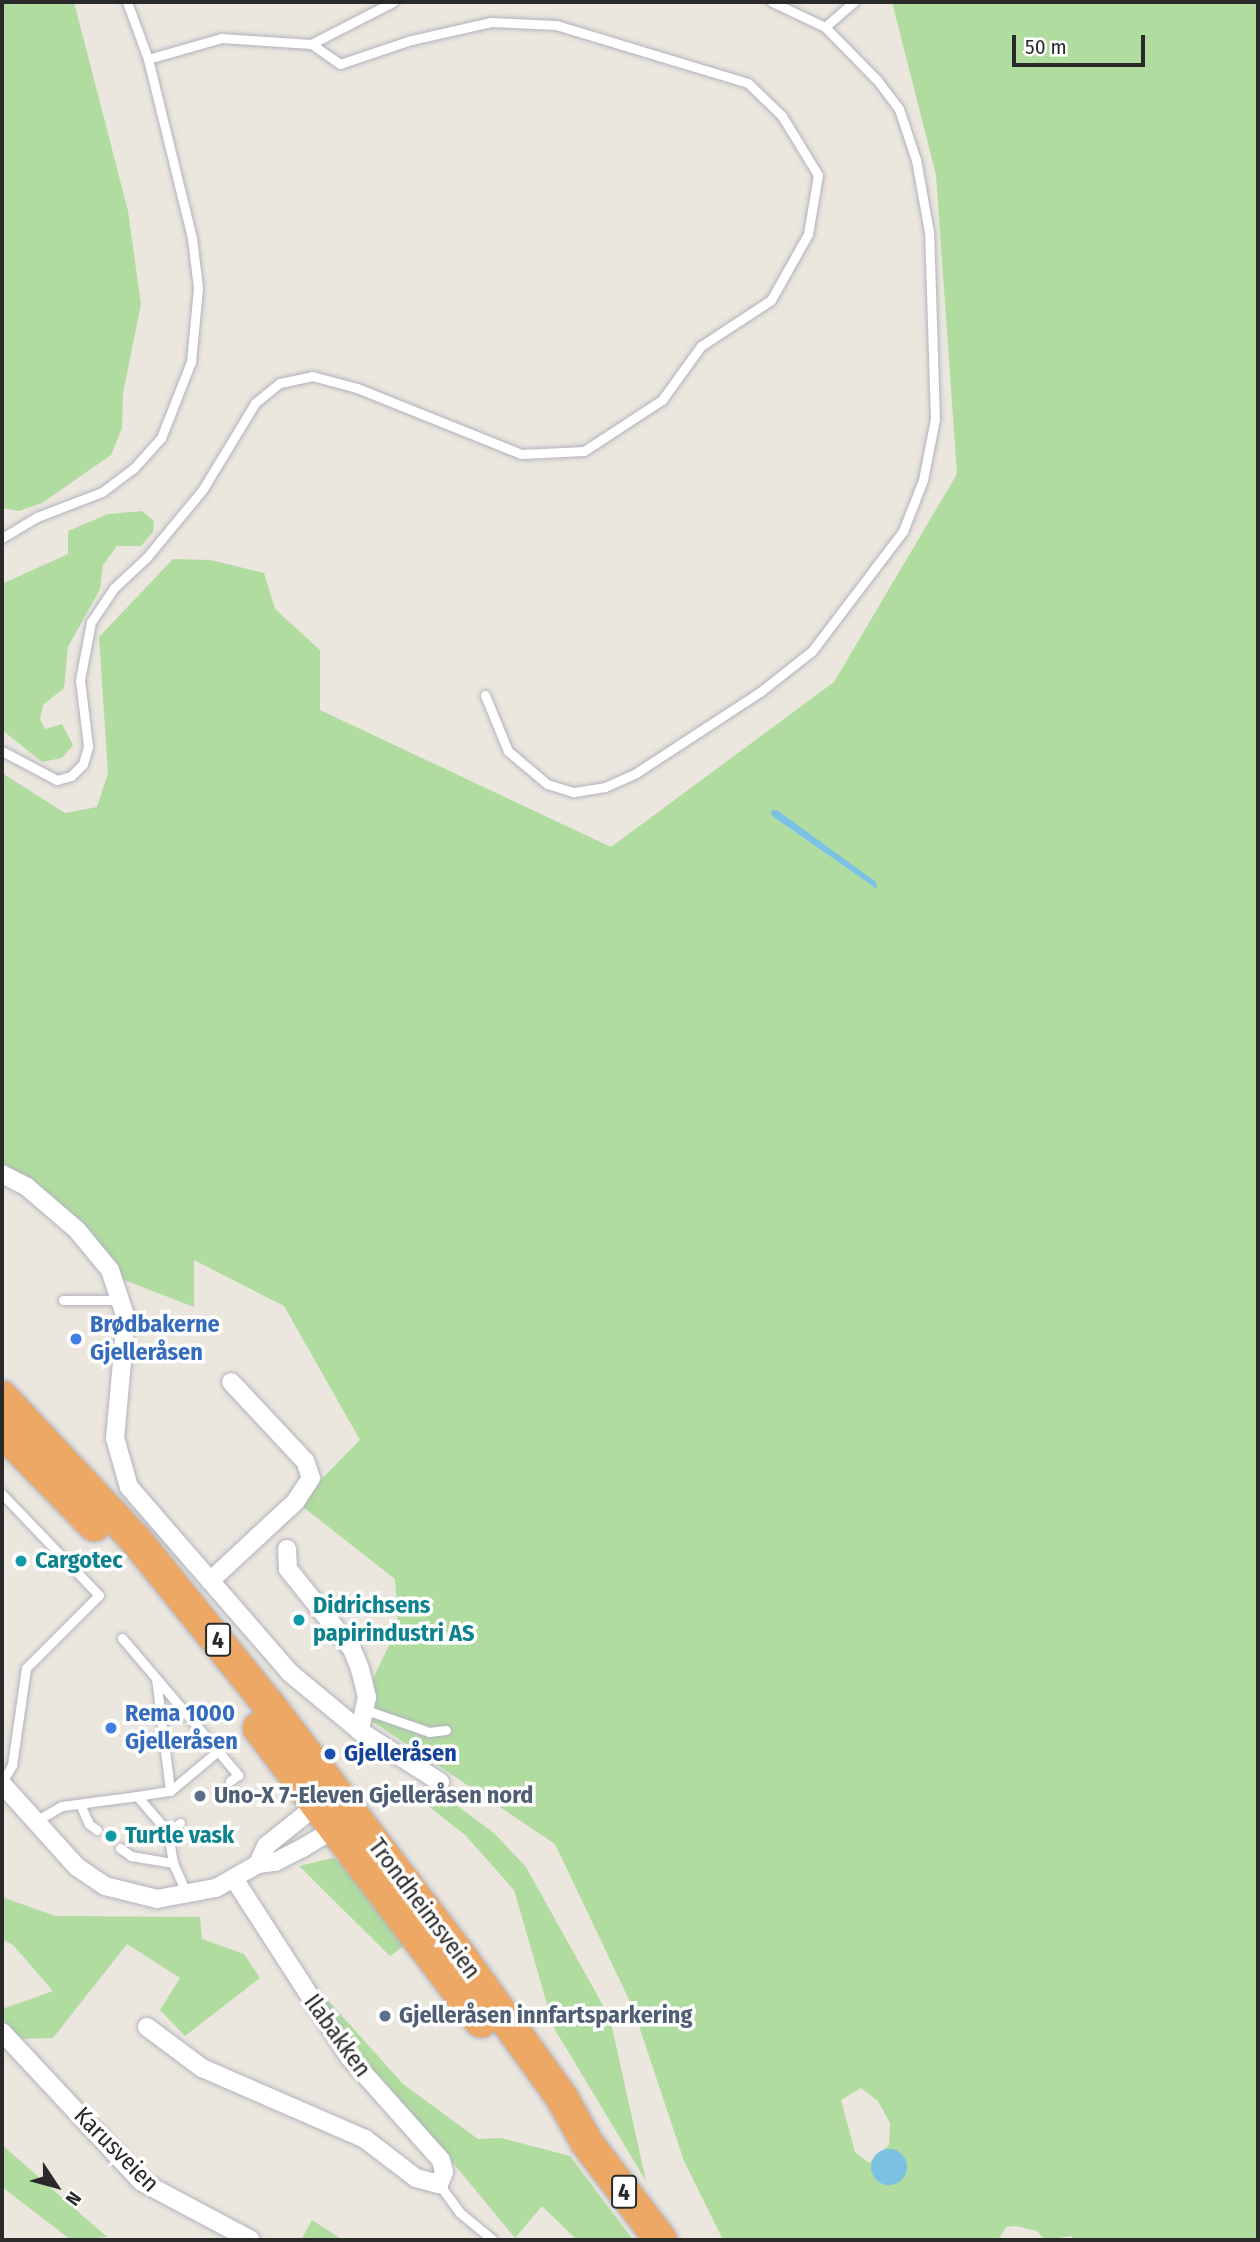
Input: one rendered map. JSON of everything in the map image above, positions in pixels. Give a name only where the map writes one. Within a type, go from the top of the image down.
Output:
[{"type":"highway","name":"Trondheimsveien","points":[[2,1397],[62,1457],[164,1573],[332,1812]]},
{"type":"highway","name":"Trondheimsveien","points":[[2,1431],[85,1514],[155,1594],[562,2098],[587,2143],[662,2240]]},
{"type":"street","points":[[2,1174],[27,1188],[88,1240],[110,1270],[121,1300],[127,1341],[115,1437],[122,1475],[289,1672],[360,1731],[440,1782]]},
{"type":"street","points":[[210,1581],[296,1501],[312,1478],[305,1461],[230,1382]]},
{"type":"street","points":[[287,1549],[288,1569],[352,1649],[365,1686],[366,1710],[360,1731]]},
{"type":"street","points":[[2,1783],[34,1822],[77,1867],[105,1886],[143,1898],[187,1897],[234,1879],[258,1864],[301,1849],[332,1812]]},
{"type":"street","points":[[258,1864],[266,1846],[332,1812]]},
{"type":"street","name":"Ilabakken","points":[[234,1879],[350,2058],[441,2160],[444,2172],[439,2184]]},
{"type":"street","points":[[147,2027],[202,2068],[365,2139],[416,2178],[439,2184]]},
{"type":"street","name":"Karusveien","points":[[2,2032],[142,2182],[251,2240]]},
{"type":"lane","points":[[2,538],[37,517],[102,492],[133,470],[161,438],[191,362],[198,288],[192,238],[148,59],[127,2]]},
{"type":"lane","points":[[311,44],[393,2]]},
{"type":"lane","points":[[485,695],[508,751],[547,784],[574,792],[605,787],[636,773],[760,692],[812,651],[903,531],[923,480],[935,419],[929,232],[916,160],[899,110],[876,79],[825,27],[772,2]]},
{"type":"lane","points":[[825,27],[854,2]]},
{"type":"lane","points":[[2,751],[57,780],[71,776],[83,764],[88,746],[80,680],[91,622],[114,588],[147,557],[203,489],[254,403],[280,383],[312,376],[357,388],[521,454],[584,451],[662,400],[701,346],[771,300],[808,234],[818,175],[782,116],[748,83],[556,26],[491,22],[411,40],[341,64],[311,44],[221,38],[148,59]]},
{"type":"lane","points":[[63,1300],[121,1300]]},
{"type":"lane","points":[[2,1494],[99,1595],[26,1668],[12,1765],[2,1783]]},
{"type":"lane","points":[[122,1638],[238,1774],[230,1781]]},
{"type":"lane","points":[[156,1677],[170,1791]]},
{"type":"lane","points":[[366,1710],[429,1732],[446,1730]]},
{"type":"lane","points":[[34,1822],[62,1806],[170,1791],[218,1751]]},
{"type":"lane","points":[[137,1796],[168,1832],[173,1863],[187,1897]]},
{"type":"lane","points":[[80,1804],[89,1824],[97,1830]]},
{"type":"lane","points":[[168,1832],[180,1823]]},
{"type":"lane","points":[[121,1848],[131,1856],[173,1863]]},
{"type":"lane","name":"Ilabakken","points":[[439,2184],[459,2212],[493,2240]]},
{"type":"green space","points":[[2,2],[74,2],[128,211],[141,304],[123,393],[122,428],[111,455],[42,503],[19,511],[2,508]]},
{"type":"green space","points":[[892,2],[1258,2],[1258,2240],[1074,2240],[1071,2236],[1045,2240],[1037,2231],[1016,2226],[1006,2227],[998,2240],[723,2240],[684,2161],[633,2008],[555,1844],[357,1711],[398,1627],[395,1579],[298,1503],[360,1440],[284,1306],[194,1260],[194,1307],[124,1280],[107,1257],[2,1174],[2,773],[65,813],[97,807],[108,773],[99,637],[173,559],[210,560],[264,573],[275,609],[320,650],[320,710],[611,847],[834,682],[957,474],[936,175]],"holes":[[[777,810],[875,882],[877,889],[772,816]],[[861,2088],[878,2101],[890,2123],[889,2145],[869,2163],[855,2152],[841,2100]]]},
{"type":"green space","points":[[142,511],[154,521],[153,532],[141,546],[117,546],[103,565],[100,589],[68,647],[64,688],[43,705],[40,719],[45,729],[62,724],[73,745],[62,758],[42,762],[2,730],[2,584],[68,554],[68,531],[108,514]]},
{"type":"green space","points":[[409,1791],[441,1794],[494,1833],[526,1867],[610,2018],[646,2181],[554,2028],[514,1890],[465,1835]]},
{"type":"green space","points":[[333,1858],[358,1873],[408,1943],[390,1956],[299,1866]]},
{"type":"green space","points":[[2,1897],[55,1916],[200,1917],[202,1939],[244,1954],[260,1978],[185,2036],[160,2010],[180,1978],[127,1944],[53,2038],[8,2039],[2,2009],[53,1991],[13,1945],[2,1939]]},
{"type":"green space","points":[[308,1978],[403,2084],[478,2139],[501,2138],[570,2156],[633,2240],[577,2240],[542,2206],[515,2238],[431,2136],[364,2064]]},
{"type":"green space","points":[[2,2145],[107,2237],[71,2240],[2,2187]]},
{"type":"green space","points":[[312,2220],[343,2240],[301,2240]]},
{"type":"water","points":[[777,810],[876,882],[877,889],[772,816],[771,811]]},
{"type":"water","points":[[889,2149],[902,2154],[907,2167],[902,2180],[889,2185],[876,2180],[871,2167],[876,2154]]},
{"type":"place","name":"Brødbakerne Gjelleråsen","points":[[76,1339]]},
{"type":"place","name":"Cargotec","points":[[21,1561]]},
{"type":"place","name":"Didrichsens papirindustri AS","points":[[299,1620]]},
{"type":"place","name":"Rema 1000 Gjelleråsen","points":[[111,1728]]},
{"type":"place","name":"Gjelleråsen","points":[[330,1754]]},
{"type":"place","name":"Uno-X 7-Eleven Gjelleråsen nord","points":[[200,1796]]},
{"type":"place","name":"Turtle vask","points":[[111,1836]]},
{"type":"place","name":"Gjelleråsen innfartsparkering","points":[[385,2016]]}]
